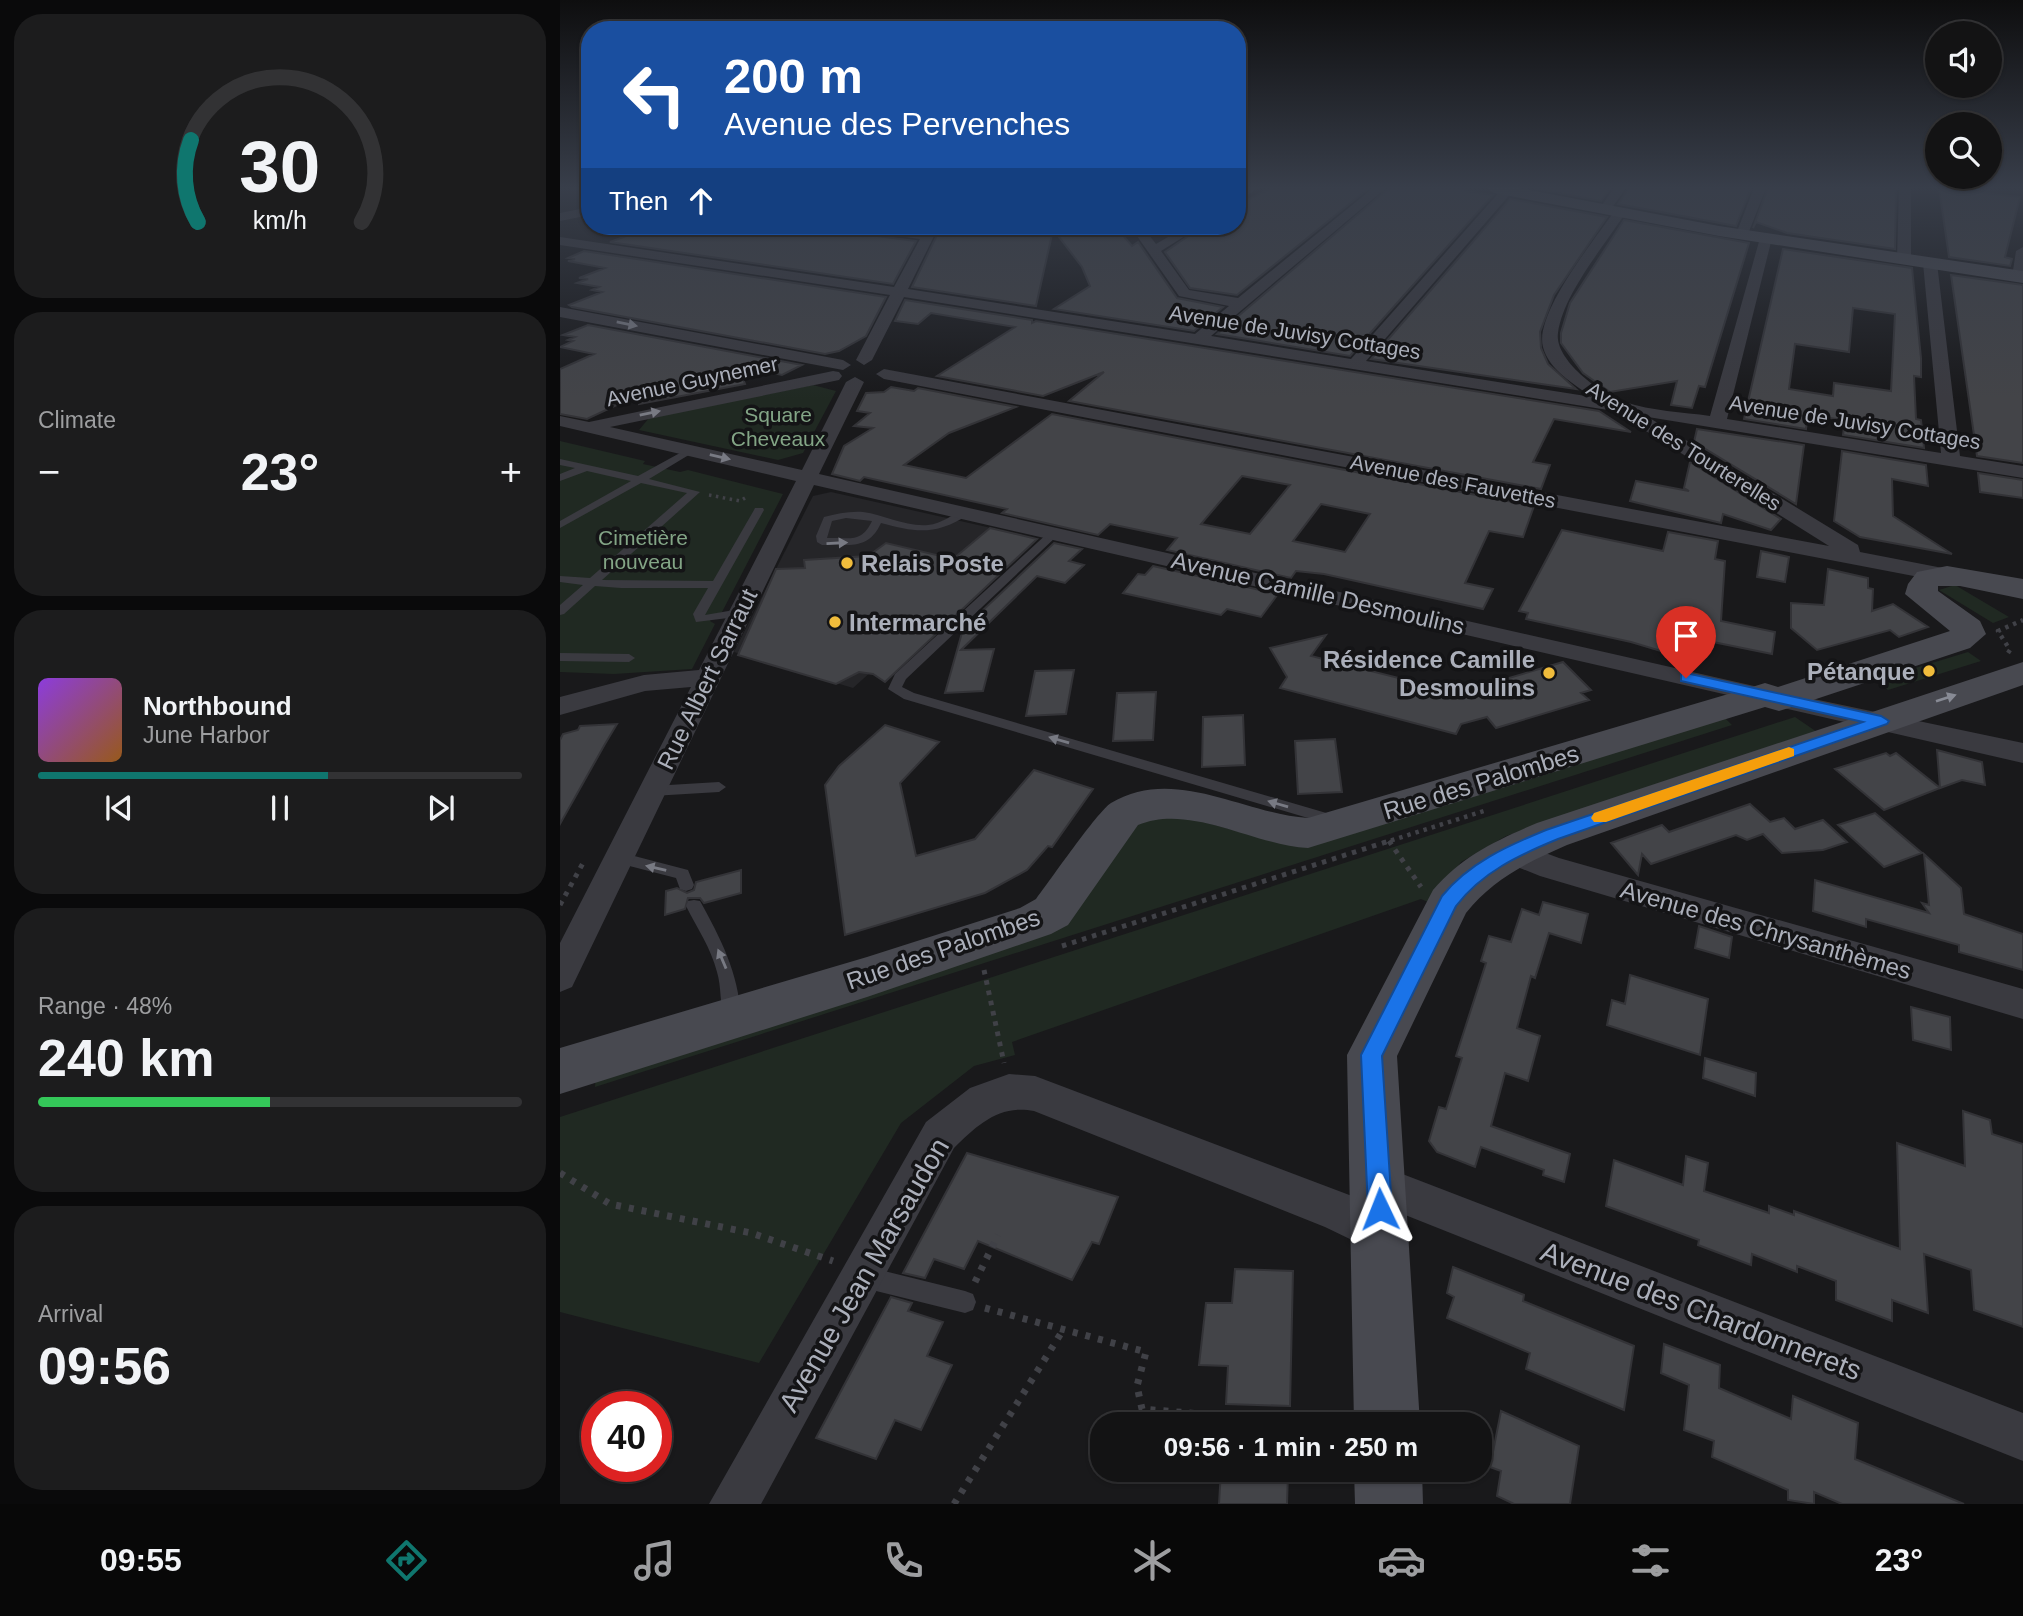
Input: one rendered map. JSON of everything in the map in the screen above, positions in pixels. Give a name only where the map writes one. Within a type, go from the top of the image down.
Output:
[{"type":"street","name":"Avenue de Juvisy Cottages","points":[[674,258],[1198,339],[2023,472]]},
{"type":"street","points":[[560,312],[838,370],[855,382],[884,374],[889,365],[880,361],[864,360],[916,258]]},
{"type":"street","points":[[1159,258],[1184,293],[1199,298],[1242,303]]},
{"type":"street","points":[[1198,339],[1296,258]]},
{"type":"street","points":[[1355,365],[1444,258]]},
{"type":"street","name":"Avenue des Tourterelles","points":[[1587,258],[1549,331],[1550,345],[1567,371],[1864,559],[1933,585],[1959,618]]},
{"type":"street","points":[[1717,423],[1761,258]]},
{"type":"street","points":[[1899,258],[2021,277],[2022,258]]},
{"type":"street","points":[[1930,263],[1951,460]]},
{"type":"street","name":"Avenue Guynemer","points":[[560,431],[838,370],[864,360]]},
{"type":"street","name":"Avenue des Fauvettes","points":[[884,374],[1864,559],[1933,585],[2023,589]]},
{"type":"street","name":"Rue Albert Sarraut","points":[[560,977],[855,382]]},
{"type":"street","name":"Avenue Camille Desmoulins","points":[[560,421],[2023,753]]},
{"type":"street","name":"Rue des Palombes","points":[[560,1071],[1035,921],[1052,912],[1124,814],[1139,805],[1179,802],[1287,834],[1308,833],[1958,641],[1969,634],[1968,628],[1959,618]]},
{"type":"street","points":[[1387,1412],[1380,1209],[1371,1055],[1449,902],[1474,873],[1511,852],[1552,834],[2023,673]]},
{"type":"street","points":[[560,706],[644,683],[708,677]]},
{"type":"street","name":"Avenue des Chrysanthèmes","points":[[1511,852],[1550,868],[2023,1004]]},
{"type":"street","points":[[1008,1091],[1035,1094],[1337,1211],[1380,1209]]},
{"type":"street","name":"Avenue Jean Marsaudon","points":[[734,1504],[940,1135],[961,1113],[1008,1091]]},
{"type":"street","name":"Avenue des Chardonnerets","points":[[1380,1209],[2023,1437]]},
{"type":"street","points":[[1388,1482],[1389,1504]]},
{"type":"lane","points":[[560,525],[692,450]]},
{"type":"lane","points":[[560,462],[695,492]]},
{"type":"lane","points":[[560,478],[585,468]]},
{"type":"lane","points":[[560,611],[695,492]]},
{"type":"lane","points":[[740,613],[699,617],[759,510]]},
{"type":"lane","points":[[878,519],[871,534],[864,540],[821,542],[828,519],[850,513],[938,530],[948,526],[964,513]]},
{"type":"lane","points":[[1054,533],[900,677],[895,690],[1343,823]]},
{"type":"lane","points":[[560,579],[592,583],[716,584]]},
{"type":"lane","points":[[560,657],[629,658]]},
{"type":"lane","points":[[652,791],[719,787]]},
{"type":"lane","points":[[619,858],[682,874],[685,885]]},
{"type":"lane","points":[[694,906],[728,975],[732,1017]]},
{"type":"lane","points":[[861,1276],[965,1302]]},
{"type":"path","points":[[695,492],[740,502],[748,496]]},
{"type":"path","points":[[1049,950],[1494,808]]},
{"type":"path","points":[[1389,841],[1423,890],[1449,902]]},
{"type":"path","points":[[971,975],[997,966]]},
{"type":"path","points":[[984,971],[1008,1091]]},
{"type":"path","points":[[560,1173],[610,1204],[751,1233],[826,1257],[861,1276]]},
{"type":"path","points":[[998,1235],[965,1302],[1146,1352],[1137,1386],[1142,1409],[1178,1412]]},
{"type":"path","points":[[954,1504],[1063,1329]]},
{"type":"shaded area","name":"Intermarché","points":[[831,492],[1023,535],[853,688],[734,652],[813,496]]},
{"type":"green space","name":"Square Cheveaux","points":[[813,385],[836,391],[803,453],[778,460],[639,430],[649,418]]},
{"type":"green space","name":"Cimetière nouveau","points":[[560,441],[645,461],[643,464],[680,472],[688,470],[783,494],[722,612],[712,616],[710,621],[715,624],[692,669],[614,674],[560,672]]},
{"type":"green space","name":"Pétanque","points":[[1955,585],[2009,617],[1993,623],[1939,590]]},
{"type":"green space","name":"Pétanque","points":[[1968,652],[1981,661],[1888,690],[1876,680]]},
{"type":"green space","points":[[1795,717],[1817,732],[1506,836],[1461,862],[1430,903],[1421,899],[1012,1042],[1015,1055],[974,1066],[901,1123],[759,1363],[560,1312],[560,1117]]},
{"type":"green space","points":[[1725,718],[1732,725],[595,1087],[596,1071],[1033,934],[1127,827],[1159,810],[1281,843]]},
{"type":"building","points":[[569,258],[631,258],[886,297],[866,336],[839,351],[825,354],[572,307],[569,305],[602,292],[592,290],[599,287],[577,283],[588,279],[579,278],[605,268],[568,261],[575,259]]},
{"type":"building","points":[[719,258],[907,258],[893,284]]},
{"type":"building","points":[[926,258],[1047,258],[1036,306],[912,287]]},
{"type":"building","points":[[1075,258],[1149,258],[1177,298],[1223,307],[1194,331],[1054,309],[1090,286]]},
{"type":"building","points":[[1169,258],[1282,258],[1237,295],[1190,288]]},
{"type":"building","points":[[1306,258],[1437,258],[1350,356],[1217,334]]},
{"type":"building","points":[[1459,258],[1579,258],[1554,295],[1540,332],[1541,348],[1548,364],[1576,389],[1371,359]]},
{"type":"building","points":[[1599,258],[1744,258],[1705,387],[1699,386],[1692,408],[1671,405],[1677,381],[1610,392],[1583,373],[1561,343],[1561,333],[1570,303]]},
{"type":"building","points":[[1781,258],[1845,258],[1912,268],[1921,358],[1921,377],[1914,376],[1916,419],[1921,420],[1924,448],[1843,435],[1845,420],[1808,415],[1806,429],[1744,419]],"holes":[[[1853,308],[1895,314],[1891,391],[1834,383],[1833,396],[1789,389],[1795,344],[1849,352]]]},
{"type":"building","points":[[1957,258],[2009,258],[2012,259],[2010,266]]},
{"type":"building","points":[[1951,275],[2023,285],[2023,463],[1977,456]]},
{"type":"building","points":[[905,300],[1032,320],[1032,323],[1036,321],[1599,411],[1631,432],[1554,419],[1533,462],[1550,465],[1541,489],[1069,401],[1104,372],[1043,396],[937,376],[1015,327],[931,313],[918,324],[895,321]]},
{"type":"building","points":[[588,325],[802,365],[782,375],[738,365],[745,384],[639,404],[638,395],[587,419],[560,414],[560,369],[594,354],[560,347],[573,341],[568,340],[575,337],[563,335]]},
{"type":"building","points":[[891,387],[914,391],[918,388],[1016,407],[949,433],[904,465],[966,478],[1052,414],[1534,506],[1523,537],[1489,531],[1465,583],[1493,589],[1483,609],[1324,574],[1296,571],[1291,578],[1167,550],[1177,538],[1110,524],[1098,535],[1002,513],[1007,509],[864,477],[860,481],[832,474],[844,446],[873,428],[854,426],[870,413],[857,411],[866,393],[884,392]],"holes":[[[1242,476],[1290,485],[1250,534],[1201,524]],[[1321,504],[1370,514],[1345,552],[1293,541]]]},
{"type":"building","points":[[1697,429],[1804,445],[1796,504],[1694,442]]},
{"type":"building","points":[[1842,451],[1926,465],[1928,486],[1892,479],[1893,516],[1952,554],[1860,537],[1834,521]]},
{"type":"building","points":[[1690,462],[1781,519],[1771,530],[1723,514],[1721,523],[1630,501],[1636,481],[1689,491],[1684,488]]},
{"type":"building","points":[[1978,473],[2023,480],[2023,498],[1980,492]]},
{"type":"building","name":"Intermarché","points":[[990,528],[1037,539],[885,682],[873,674],[859,672],[836,684],[738,655],[776,569],[805,568],[804,560],[868,556],[886,543],[953,559]]},
{"type":"building","points":[[1562,530],[1663,551],[1668,532],[1718,541],[1715,559],[1725,561],[1721,621],[1775,632],[1772,654],[1698,639],[1694,661],[1631,642],[1526,619],[1528,613],[1519,611]]},
{"type":"building","points":[[1054,543],[1082,549],[1069,561],[1084,565],[1065,583],[1037,576],[961,650],[994,649],[983,691],[945,693],[963,629]]},
{"type":"building","points":[[1761,551],[1789,557],[1785,582],[1757,577]]},
{"type":"building","points":[[1153,566],[1278,594],[1261,617],[1227,609],[1221,615],[1123,593],[1138,574],[1145,575]]},
{"type":"building","points":[[1828,569],[1868,578],[1868,588],[1873,589],[1872,611],[1893,604],[1928,627],[1899,637],[1890,630],[1817,650],[1791,628],[1791,603],[1824,605]]},
{"type":"building","name":"Résidence Camille Desmoulins","points":[[1326,635],[1311,656],[1458,693],[1563,662],[1591,690],[1581,693],[1589,700],[1496,728],[1487,717],[1461,724],[1456,734],[1280,688],[1287,677],[1270,648]]},
{"type":"building","points":[[1074,670],[1066,714],[1026,716],[1035,671]]},
{"type":"building","points":[[1156,692],[1153,740],[1113,741],[1117,693]]},
{"type":"building","points":[[1243,715],[1245,765],[1202,767],[1203,717]]},
{"type":"building","points":[[617,724],[560,824],[560,740],[563,734],[578,730],[580,726]]},
{"type":"building","points":[[885,725],[939,742],[900,783],[916,856],[975,839],[1034,770],[1093,789],[1052,847],[1048,846],[1027,870],[985,893],[845,935],[825,785],[839,766]]},
{"type":"building","points":[[1335,739],[1342,792],[1298,794],[1295,741]]},
{"type":"building","points":[[1937,750],[1982,762],[1985,785],[1962,780],[1940,788]]},
{"type":"building","points":[[1886,753],[1890,756],[1896,753],[1940,788],[1884,810],[1835,769]]},
{"type":"building","points":[[1750,804],[1770,822],[1784,818],[1795,829],[1823,820],[1847,842],[1823,850],[1782,853],[1763,834],[1747,840],[1736,835],[1651,864],[1642,854],[1638,875],[1611,843],[1662,825],[1669,832]]},
{"type":"building","points":[[1875,813],[1922,853],[1884,867],[1838,825]]},
{"type":"building","points":[[1924,854],[1961,888],[1964,914],[2023,934],[2023,970],[1959,952],[1959,945],[1866,919],[1866,927],[1813,911],[1815,880],[1929,913],[1922,903],[1929,905]]},
{"type":"building","points":[[741,870],[741,893],[704,903],[700,898],[688,898],[685,909],[665,915],[666,891],[677,888],[687,893],[694,890],[696,882]]},
{"type":"building","points":[[1543,902],[1588,914],[1581,943],[1549,933],[1535,978],[1531,976],[1517,1028],[1540,1036],[1528,1081],[1505,1073],[1491,1126],[1570,1154],[1564,1182],[1543,1175],[1544,1170],[1481,1147],[1475,1167],[1437,1152],[1429,1141],[1439,1107],[1446,1109],[1462,1058],[1456,1056],[1486,963],[1481,961],[1489,936],[1511,942],[1522,909],[1539,915]]},
{"type":"building","points":[[1699,926],[1732,937],[1729,958],[1695,948]]},
{"type":"building","points":[[1630,975],[1708,999],[1700,1055],[1607,1025],[1612,1000],[1625,1004]]},
{"type":"building","points":[[1911,1007],[1950,1017],[1951,1050],[1913,1040]]},
{"type":"building","points":[[1705,1058],[1756,1073],[1755,1096],[1703,1078]]},
{"type":"building","points":[[1963,1111],[1990,1120],[1992,1134],[2023,1144],[2023,1327],[1974,1310],[1971,1270],[1924,1254],[1928,1313],[1892,1300],[1892,1321],[1836,1300],[1836,1281],[1797,1266],[1797,1272],[1752,1254],[1751,1265],[1698,1245],[1699,1240],[1606,1206],[1614,1160],[1683,1185],[1686,1156],[1708,1163],[1704,1191],[1769,1213],[1769,1206],[1794,1215],[1794,1211],[1900,1249],[1897,1143],[1965,1166]]},
{"type":"building","points":[[967,1153],[1118,1197],[1099,1244],[1092,1242],[1072,1280],[978,1241],[964,1269],[934,1259],[925,1278],[903,1273]]},
{"type":"building","points":[[1453,1267],[1524,1295],[1523,1301],[1634,1346],[1624,1410],[1526,1369],[1530,1353],[1447,1318],[1454,1297],[1447,1293]]},
{"type":"building","points":[[1235,1269],[1293,1271],[1290,1406],[1226,1404],[1228,1366],[1199,1365],[1206,1303],[1232,1303]]},
{"type":"building","points":[[891,1297],[912,1303],[908,1311],[943,1322],[927,1356],[952,1365],[921,1430],[895,1420],[876,1459],[816,1438]]},
{"type":"building","points":[[1664,1344],[1720,1365],[1719,1388],[1791,1419],[1793,1396],[1858,1423],[1855,1459],[1964,1504],[1842,1504],[1814,1492],[1814,1504],[1788,1500],[1788,1490],[1712,1457],[1714,1441],[1684,1430],[1689,1385],[1661,1373]]},
{"type":"building","points":[[1501,1411],[1579,1446],[1570,1504],[1514,1504],[1497,1496],[1501,1471],[1492,1468]]},
{"type":"building","points":[[1220,1482],[1288,1482],[1287,1504],[1219,1504]]},
{"type":"slow traffic","points":[[1600,818],[1789,752]]},
{"type":"place","name":"Relais Poste","points":[[847,563]]},
{"type":"place","name":"Intermarché","points":[[835,622]]},
{"type":"place","name":"Pétanque","points":[[1929,671]]},
{"type":"place","name":"Résidence Camille Desmoulins","points":[[1549,673]]},
{"type":"route","points":[[1380,1209],[1371,1055],[1449,902],[1465,880],[1482,867],[1552,834],[1881,721],[1686,678]]}]
